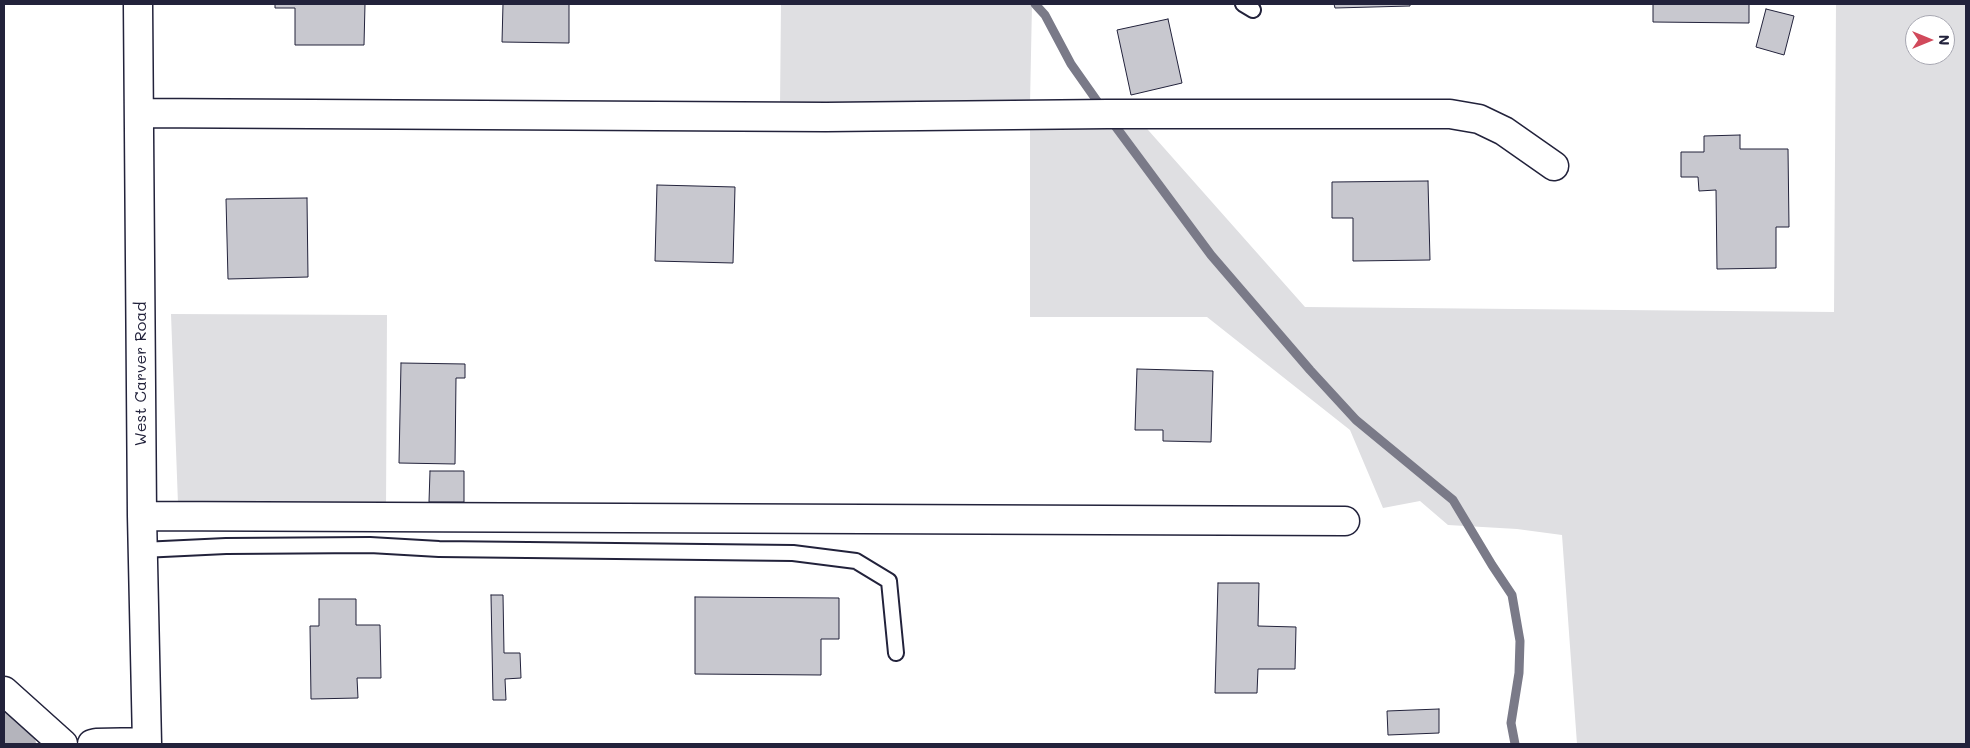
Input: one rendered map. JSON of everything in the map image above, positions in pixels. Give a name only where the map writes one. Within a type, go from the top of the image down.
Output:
[{"type":"street","name":"West Carver Road","points":[[138,4],[142,550],[147,743]]},
{"type":"street","points":[[139,113],[816,117],[1107,114],[1450,114],[1479,119],[1504,131],[1554,166]]},
{"type":"street","points":[[142,516],[1345,521]]},
{"type":"street","points":[[4,691],[63,744]]},
{"type":"street","points":[[92,744],[147,743]]},
{"type":"lane","points":[[142,550],[226,546],[370,545],[439,549],[793,553],[856,560],[889,581],[896,653]]},
{"type":"shaded area","points":[[781,4],[1032,4],[1030,104],[780,106]]},
{"type":"shaded area","points":[[1836,4],[1966,4],[1966,744],[1577,744],[1562,535],[1517,529],[1448,525],[1420,501],[1383,508],[1350,430],[1207,317],[1030,317],[1030,122],[1141,122],[1305,307],[1834,312]]},
{"type":"shaded area","points":[[171,314],[387,315],[386,511],[178,504]]},
{"type":"building","points":[[275,4],[365,4],[364,45],[295,45],[295,8],[275,8]]},
{"type":"building","points":[[503,4],[569,4],[569,43],[502,42]]},
{"type":"building","points":[[1334,4],[1410,4],[1410,6],[1335,8]]},
{"type":"building","points":[[1653,4],[1749,4],[1749,23],[1653,22]]},
{"type":"building","points":[[1766,9],[1794,16],[1784,55],[1756,47]]},
{"type":"building","points":[[1168,19],[1182,83],[1131,95],[1117,30]]},
{"type":"building","points":[[1740,135],[1740,149],[1788,149],[1789,227],[1776,227],[1776,268],[1717,269],[1716,190],[1699,191],[1698,177],[1681,177],[1681,152],[1704,152],[1704,136]]},
{"type":"building","points":[[1428,181],[1430,260],[1353,261],[1353,218],[1332,218],[1332,182]]},
{"type":"building","points":[[657,185],[735,187],[733,263],[655,261]]},
{"type":"building","points":[[307,198],[308,277],[228,279],[226,199]]},
{"type":"building","points":[[401,363],[465,364],[465,378],[456,378],[455,464],[399,463]]},
{"type":"building","points":[[1137,369],[1213,371],[1211,442],[1163,441],[1163,430],[1135,430]]},
{"type":"building","points":[[430,471],[464,471],[464,502],[429,502]]},
{"type":"building","points":[[1218,583],[1259,583],[1258,626],[1296,627],[1295,669],[1258,669],[1257,693],[1215,693]]},
{"type":"building","points":[[491,595],[503,595],[504,653],[520,653],[521,678],[505,679],[506,700],[493,700]]},
{"type":"building","points":[[695,597],[839,598],[839,639],[821,639],[821,675],[695,674]]},
{"type":"building","points":[[319,599],[356,599],[356,625],[380,625],[381,678],[357,678],[358,698],[311,699],[310,626],[319,626]]},
{"type":"building","points":[[1439,709],[1439,733],[1388,735],[1387,711]]},
{"type":"waterway","points":[[1035,4],[1045,15],[1071,64],[1102,108]]},
{"type":"waterway","points":[[1110,119],[1211,255],[1310,370],[1356,420],[1453,500],[1512,595],[1520,641],[1519,673],[1511,723],[1515,744]]},
{"type":"waterway","points":[[4,726],[21,744]]}]
